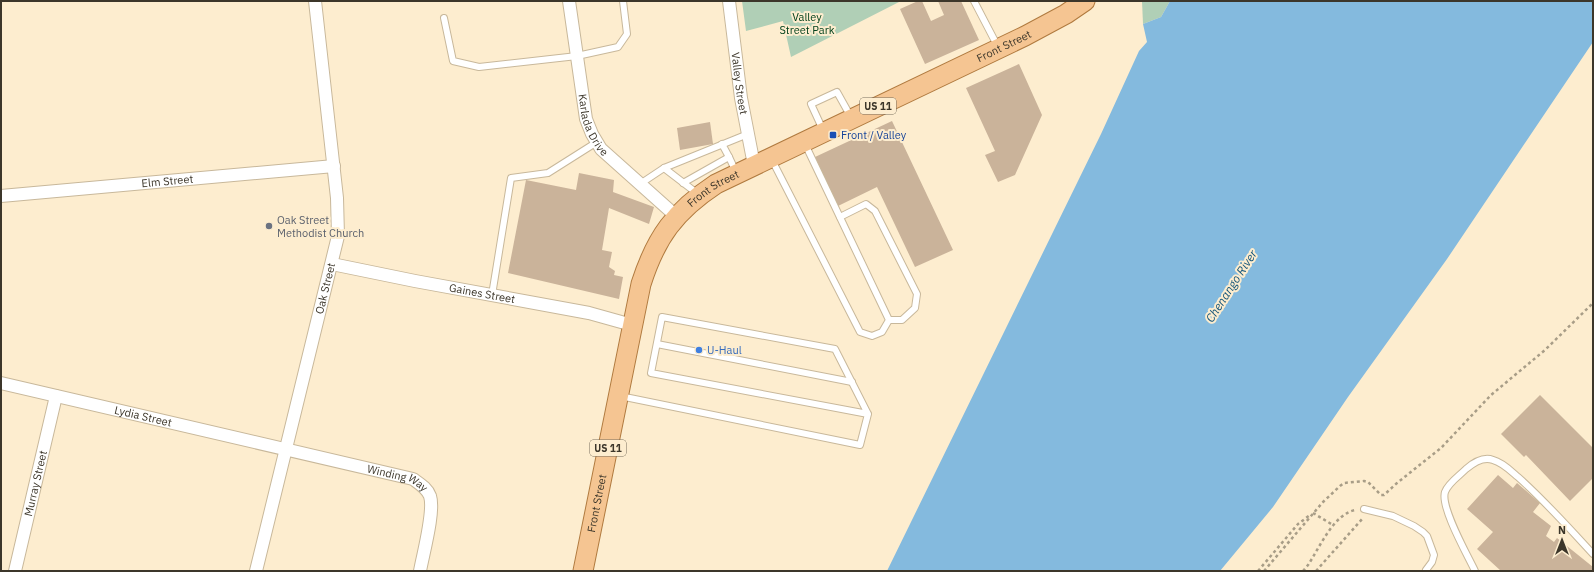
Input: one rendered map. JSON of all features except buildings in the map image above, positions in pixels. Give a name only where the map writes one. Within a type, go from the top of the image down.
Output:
[{"type":"main road","name":"Front Street","points":[[583,571],[632,325],[647,266],[660,238],[676,216],[700,195],[716,184],[733,165],[762,161],[998,49],[1066,14],[1085,1]]},
{"type":"street","name":"Oak Street","points":[[256,571],[338,236],[338,198],[315,1]]},
{"type":"street","name":"Karlada Drive","points":[[569,1],[586,119],[592,134],[601,149],[676,216]]},
{"type":"street","name":"Valley Street","points":[[730,1],[741,98],[748,134],[762,161]]},
{"type":"street","name":"Elm Street","points":[[1,196],[334,166]]},
{"type":"street","name":"Gaines Street","points":[[332,264],[589,313],[632,325]]},
{"type":"street","name":"Lydia Street","points":[[1,383],[286,450]]},
{"type":"street","name":"Murray Street","points":[[15,571],[56,396]]},
{"type":"street","name":"Winding Way","points":[[286,450],[412,479],[424,486],[430,497],[431,513],[420,571]]},
{"type":"lane","points":[[444,18],[454,60],[479,67],[577,56],[618,47],[627,34],[623,1]]},
{"type":"lane","points":[[974,1],[998,49]]},
{"type":"lane","points":[[823,132],[811,104],[837,92],[852,118]]},
{"type":"lane","points":[[640,184],[664,168],[748,134]]},
{"type":"lane","points":[[804,141],[889,320]]},
{"type":"lane","points":[[492,295],[511,178],[548,173],[597,142]]},
{"type":"lane","points":[[684,183],[733,165],[722,144]]},
{"type":"lane","points":[[762,161],[860,332],[872,336],[882,332],[889,320]]},
{"type":"lane","points":[[664,168],[700,195]]},
{"type":"lane","points":[[840,216],[866,204],[876,211],[917,294],[915,308],[902,320],[889,320]]},
{"type":"lane","points":[[618,396],[860,445],[868,414],[835,349],[662,317],[651,373],[868,414]]},
{"type":"lane","points":[[657,344],[852,382]]},
{"type":"lane","points":[[1476,571],[1460,541],[1450,517],[1445,496],[1448,486],[1470,465],[1484,459],[1493,459],[1540,496],[1593,554]]},
{"type":"lane","points":[[1364,509],[1393,516],[1423,532],[1427,536],[1434,555],[1432,562],[1426,570]]},
{"type":"path","points":[[1264,571],[1323,502],[1344,483],[1368,482],[1381,495],[1384,495],[1441,448],[1491,395],[1545,350],[1593,303]]},
{"type":"path","points":[[1303,571],[1338,519],[1347,513],[1364,509],[1364,517],[1362,521],[1316,571]]},
{"type":"path","points":[[1313,513],[1333,525]]},
{"type":"path","points":[[1258,571],[1298,524],[1313,513]]},
{"type":"green space","name":"Valley Street Park","points":[[742,1],[901,1],[791,57],[783,21],[746,31]]},
{"type":"green space","points":[[1142,1],[1170,1],[1161,17],[1143,24]]},
{"type":"water","name":"Chenango River","points":[[1170,1],[1593,1],[1593,42],[1447,259],[1348,397],[1273,507],[1220,571],[887,571],[1101,134],[1139,51],[1147,42],[1143,24],[1161,17]]},
{"type":"place","name":"Front / Valley","points":[[833,135]]},
{"type":"place","name":"Oak Street Methodist Church","points":[[269,226]]},
{"type":"place","name":"U-Haul","points":[[699,350]]}]
